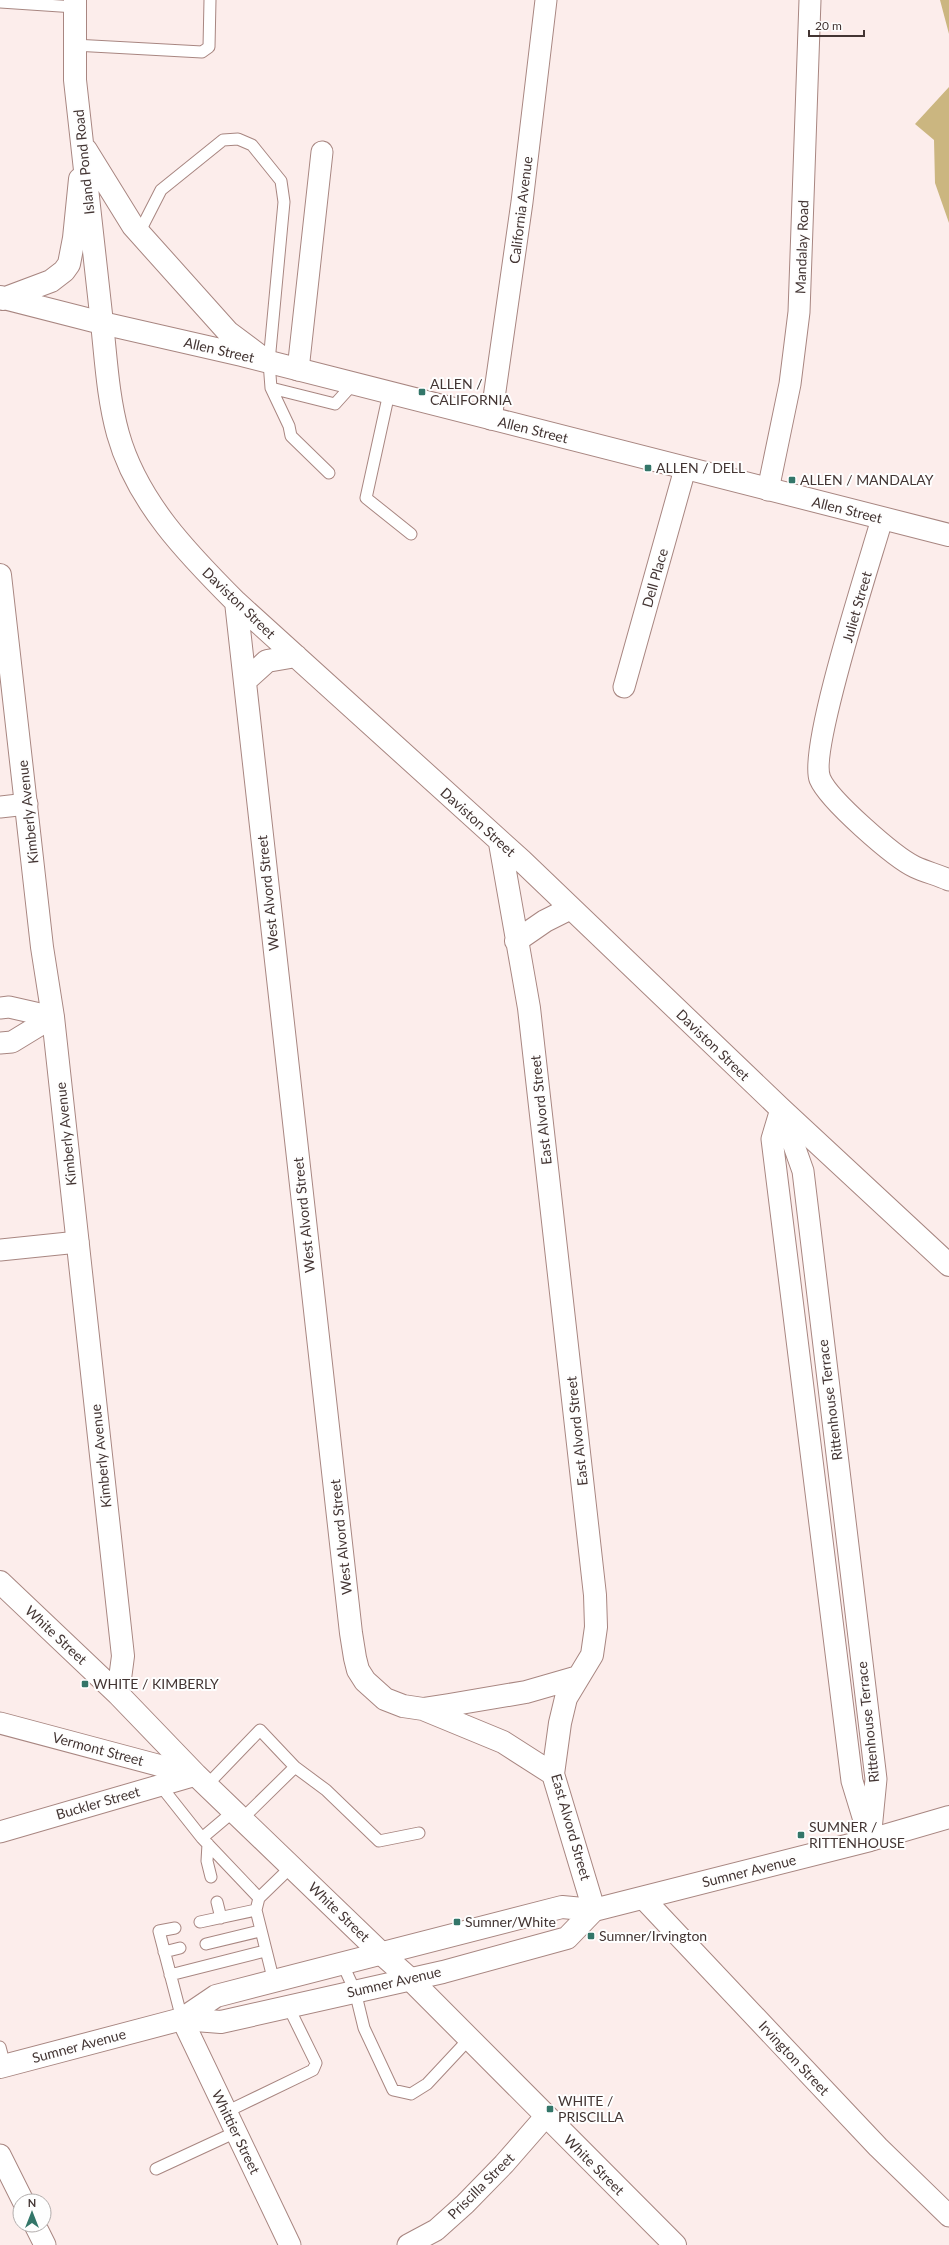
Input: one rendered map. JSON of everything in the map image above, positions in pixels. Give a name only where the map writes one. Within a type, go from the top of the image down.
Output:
[{"type":"main road","name":"Island Pond Road","points":[[75,4],[75,80],[102,323]]},
{"type":"main road","points":[[82,144],[133,226],[139,233],[228,332],[269,362]]},
{"type":"main road","points":[[1,299],[51,281],[64,271],[68,264],[79,200],[82,144]]},
{"type":"main road","name":"Allen Street","points":[[1,299],[269,362],[949,535]]},
{"type":"main road","name":"Daviston Street","points":[[102,323],[113,415],[119,436],[132,470],[152,505],[177,540],[236,602],[571,908],[781,1109],[949,1265]]},
{"type":"main road","name":"Kimberly Avenue","points":[[0,575],[1,598],[27,804],[42,947],[53,1017],[123,1656],[118,1694]]},
{"type":"main road","name":"West Alvord Street","points":[[236,602],[355,1658],[358,1670],[366,1681],[384,1699],[403,1706],[423,1709],[503,1742],[553,1774]]},
{"type":"main road","points":[[245,681],[266,661],[296,656]]},
{"type":"main road","name":"East Alvord Street","points":[[500,843],[516,941],[529,1008],[595,1595],[596,1627],[594,1649],[590,1660],[566,1698],[562,1710],[553,1774],[594,1910]]},
{"type":"main road","points":[[516,941],[545,922],[571,908]]},
{"type":"main road","name":"White Street","points":[[0,1582],[118,1694],[202,1780],[291,1867],[410,1978],[545,2117],[674,2245]]},
{"type":"main road","name":"West Alvord Street","points":[[423,1709],[526,1692],[578,1678]]},
{"type":"main road","name":"Sumner Avenue","points":[[182,2019],[216,1996],[562,1907],[594,1910],[870,1840],[949,1818]]},
{"type":"main road","name":"Sumner Avenue","points":[[2,2060],[182,2019],[220,2022],[410,1978],[567,1938],[594,1910]]},
{"type":"street","name":"California Avenue","points":[[491,419],[522,202],[546,0]]},
{"type":"street","name":"Mandalay Road","points":[[768,490],[788,397],[799,320],[810,0]]},
{"type":"street","points":[[298,370],[322,152]]},
{"type":"street","name":"Dell Place","points":[[624,687],[685,469]]},
{"type":"street","name":"Juliet Street","points":[[882,519],[822,734],[818,767],[820,780],[833,796],[879,842],[914,866],[949,880]]},
{"type":"street","points":[[0,807],[27,804]]},
{"type":"street","points":[[0,1008],[8,1007],[53,1017]]},
{"type":"street","points":[[0,1043],[12,1042],[53,1017]]},
{"type":"street","name":"Rittenhouse Terrace","points":[[781,1109],[803,1172],[876,1779],[870,1840]]},
{"type":"street","points":[[0,1250],[78,1242]]},
{"type":"street","name":"Vermont Street","points":[[0,1722],[202,1780]]},
{"type":"street","name":"Buckler Street","points":[[0,1832],[160,1785],[202,1780]]},
{"type":"street","name":"Irvington Street","points":[[643,1898],[878,2147],[949,2216]]},
{"type":"street","name":"Whittier Street","points":[[182,2019],[290,2245]]},
{"type":"street","name":"Priscilla Street","points":[[408,2245],[436,2230],[465,2204],[504,2164],[545,2117]]},
{"type":"street","points":[[0,2155],[19,2193]]},
{"type":"street","points":[[39,2233],[45,2245]]},
{"type":"lane","points":[[74,45],[202,52],[209,47],[210,0]]},
{"type":"lane","points":[[0,2],[75,4]]},
{"type":"lane","points":[[139,233],[161,190],[175,177],[223,140],[234,139],[252,145],[282,181],[284,202],[269,362],[272,388],[289,426],[291,436],[330,473]]},
{"type":"lane","points":[[272,388],[335,404],[353,384]]},
{"type":"lane","points":[[389,393],[366,498],[411,534]]},
{"type":"lane","points":[[202,1780],[260,1730],[295,1767],[326,1790],[379,1841],[419,1833]]},
{"type":"lane","points":[[205,1841],[295,1767]]},
{"type":"lane","points":[[160,1785],[205,1841],[259,1898]]},
{"type":"lane","points":[[205,1841],[207,1861],[211,1877]]},
{"type":"lane","points":[[274,1982],[260,1931],[256,1910],[259,1898],[291,1867]]},
{"type":"lane","points":[[217,1902],[220,1918]]},
{"type":"lane","points":[[200,1922],[256,1910]]},
{"type":"lane","points":[[174,1928],[159,1931],[182,2019]]},
{"type":"lane","points":[[206,1944],[260,1931]]},
{"type":"lane","points":[[164,1952],[180,1948]]},
{"type":"lane","points":[[170,1976],[265,1951]]},
{"type":"lane","points":[[343,1964],[355,1991],[364,2028],[393,2090],[411,2094],[422,2087],[470,2039]]},
{"type":"lane","points":[[226,2112],[313,2070],[316,2063],[288,2006]]},
{"type":"lane","points":[[156,2169],[236,2132]]},
{"type":"shaded area","points":[[940,0],[949,0],[949,34]]},
{"type":"shaded area","points":[[949,87],[949,223],[935,183],[934,140],[915,124]]},
{"type":"place","name":"ALLEN / CALIFORNIA","points":[[422,392]]},
{"type":"place","name":"ALLEN / DELL","points":[[648,468]]},
{"type":"place","name":"ALLEN / MANDALAY","points":[[792,480]]},
{"type":"place","name":"WHITE / KIMBERLY","points":[[85,1684]]},
{"type":"place","name":"SUMNER / RITTENHOUSE","points":[[801,1835]]},
{"type":"place","name":"Sumner/White","points":[[457,1922]]},
{"type":"place","name":"Sumner/Irvington","points":[[591,1936]]},
{"type":"place","name":"WHITE / PRISCILLA","points":[[550,2109]]}]
